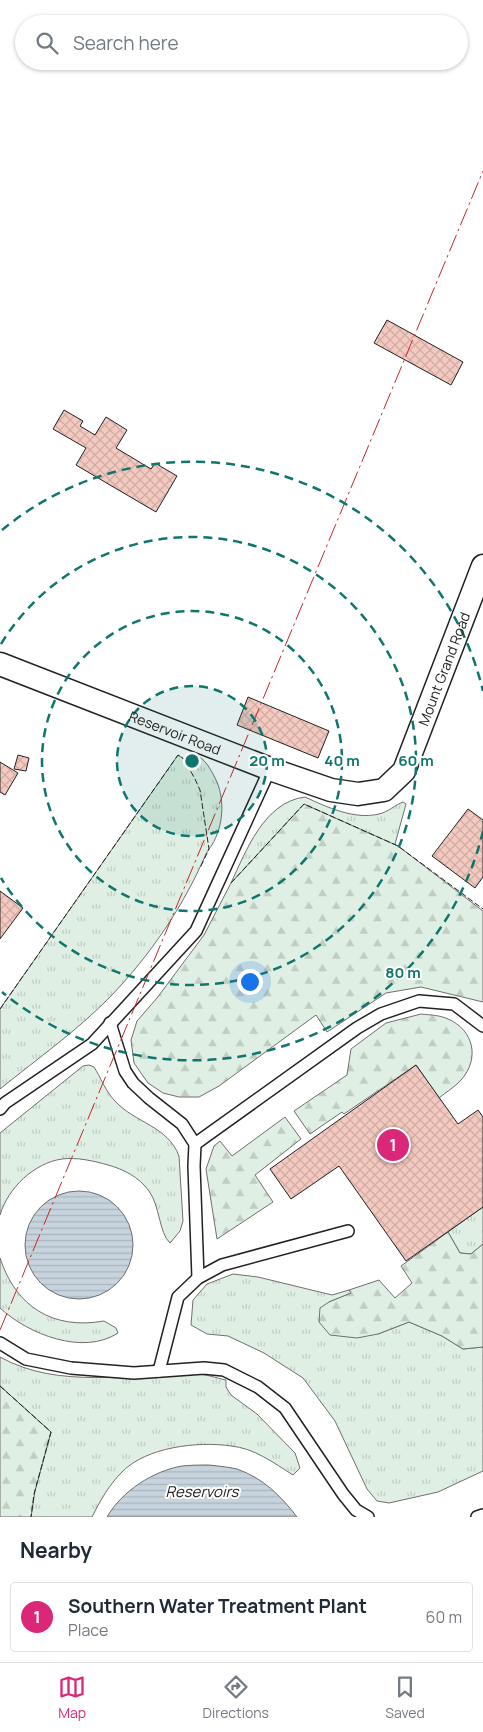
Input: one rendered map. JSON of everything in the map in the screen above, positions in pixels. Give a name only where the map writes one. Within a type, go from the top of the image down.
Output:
[{"type":"street","name":"Mount Grand Road","points":[[404,771],[483,566]]},
{"type":"street","name":"Reservoir Road","points":[[0,664],[270,769],[331,790],[358,794],[384,790],[404,771]]},
{"type":"lane","points":[[0,1109],[5,1103],[92,1044],[196,931],[270,769]]},
{"type":"lane","points":[[195,1144],[357,1028],[381,1014],[419,1001],[454,1004],[483,1026]]},
{"type":"lane","points":[[110,1024],[125,1071],[133,1083],[182,1124],[195,1144],[198,1278]]},
{"type":"lane","points":[[159,1371],[178,1297],[198,1278],[222,1265],[348,1231]]},
{"type":"lane","points":[[0,1343],[26,1359],[71,1368],[134,1373],[204,1368],[224,1370],[258,1387],[285,1408],[343,1494],[356,1510],[368,1517]]},
{"type":"lane","points":[[477,1517],[483,1515]]},
{"type":"green space","points":[[178,755],[186,763],[193,755],[205,761],[217,782],[222,806],[221,822],[216,838],[187,893],[153,947],[111,996],[71,1032],[0,1089],[0,1009]]},
{"type":"green space","points":[[305,797],[322,805],[350,814],[360,815],[382,813],[403,802],[406,804],[395,844],[231,883],[250,843],[268,818],[278,808],[291,801]]},
{"type":"green space","points":[[304,804],[398,846],[483,911],[483,1002],[421,987],[386,993],[327,1032],[316,1015],[219,1086],[199,1097],[179,1097],[163,1093],[148,1083],[134,1063],[131,1040],[137,1021],[157,998],[204,935],[231,883]]},
{"type":"green space","points":[[421,1014],[448,1019],[464,1030],[469,1038],[472,1054],[471,1063],[461,1080],[439,1098],[416,1065],[344,1114],[342,1112],[310,1134],[294,1111],[347,1075],[351,1049],[386,1023]]},
{"type":"green space","points":[[89,1065],[94,1067],[115,1101],[132,1115],[159,1131],[174,1146],[179,1156],[183,1221],[180,1231],[170,1243],[166,1239],[153,1197],[140,1182],[130,1174],[119,1169],[85,1160],[62,1159],[52,1161],[32,1171],[23,1178],[9,1195],[0,1215],[0,1133],[83,1066]]},
{"type":"green space","points":[[285,1117],[301,1139],[255,1175],[273,1202],[217,1239],[206,1169],[214,1146],[220,1141],[232,1156]]},
{"type":"green space","points":[[483,1207],[483,1244],[471,1254],[460,1253],[448,1232]]},
{"type":"green space","points":[[448,1232],[460,1253],[471,1254],[483,1244],[483,1347],[463,1349],[442,1336],[409,1322],[378,1334],[357,1338],[330,1335],[319,1322],[320,1308],[351,1293],[349,1290],[379,1280],[395,1298],[412,1283],[401,1266]]},
{"type":"green space","points":[[0,1258],[16,1290],[26,1302],[39,1311],[53,1318],[68,1322],[104,1321],[116,1328],[118,1333],[104,1340],[73,1342],[56,1339],[25,1326],[0,1308]]},
{"type":"green space","points":[[233,1274],[258,1277],[332,1295],[349,1290],[352,1293],[329,1302],[378,1334],[409,1322],[442,1336],[463,1349],[483,1347],[483,1471],[438,1492],[389,1503],[377,1501],[367,1489],[335,1421],[303,1378],[264,1353],[228,1336],[207,1334],[191,1325],[193,1300],[207,1284]]},
{"type":"green space","points":[[0,1357],[23,1367],[71,1377],[96,1378],[196,1374],[226,1380],[226,1387],[231,1395],[257,1414],[295,1453],[300,1468],[293,1475],[264,1457],[239,1447],[203,1444],[188,1445],[158,1451],[132,1464],[113,1482],[92,1517],[31,1517],[34,1494],[51,1432],[0,1386]]},
{"type":"green space","points":[[0,1386],[51,1432],[35,1491],[31,1517],[0,1517]]},
{"type":"water","points":[[79,1191],[100,1195],[118,1206],[129,1224],[133,1245],[129,1266],[118,1284],[100,1295],[79,1299],[58,1295],[40,1284],[29,1266],[25,1245],[29,1224],[40,1206],[58,1195]]},
{"type":"water","name":"Reservoirs","points":[[209,1465],[237,1469],[255,1477],[278,1495],[297,1517],[107,1517],[121,1499],[149,1477],[182,1466]]},
{"type":"building","points":[[387,320],[463,362],[451,385],[374,343]]},
{"type":"building","points":[[64,410],[83,421],[80,426],[95,435],[106,417],[127,430],[116,448],[151,469],[155,463],[177,476],[156,512],[76,465],[86,448],[53,429]]},
{"type":"building","points":[[248,697],[329,731],[318,758],[237,725]]},
{"type":"building","points":[[18,755],[29,758],[26,771],[14,769]]},
{"type":"building","points":[[0,762],[18,773],[5,795],[0,792]]},
{"type":"building","points":[[468,809],[483,820],[483,877],[475,888],[432,856]]},
{"type":"building","points":[[0,891],[23,908],[0,939]]},
{"type":"building","points":[[416,1065],[458,1124],[478,1110],[483,1117],[483,1207],[406,1261],[339,1166],[291,1199],[270,1169]]},
{"type":"fence","points":[[0,1009],[178,755],[184,759],[200,790],[209,849],[200,868]]},
{"type":"fence","points":[[231,883],[304,804],[398,846],[483,909]]},
{"type":"fence","points":[[0,1386],[51,1432],[34,1494],[31,1517]]},
{"type":"power","points":[[0,1330],[483,171]]},
{"type":"place","name":"Southern Water Treatment Plant","points":[[393,1145]]}]
